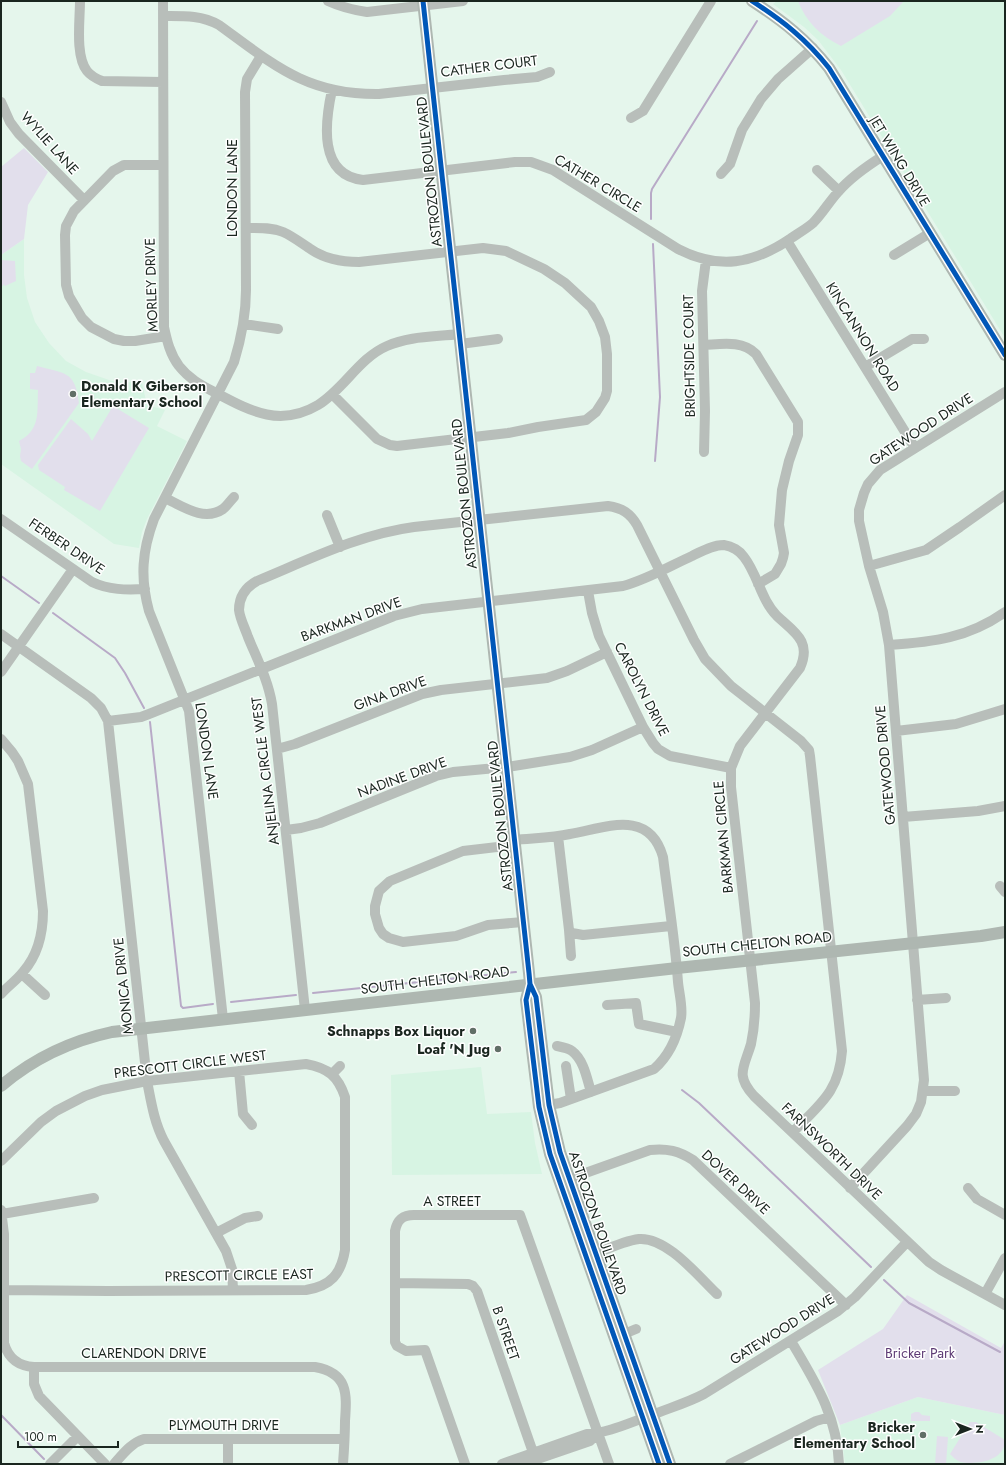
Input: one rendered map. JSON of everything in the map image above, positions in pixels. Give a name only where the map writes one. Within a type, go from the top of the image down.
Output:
[{"type":"main road","name":"JET WING DRIVE","points":[[752,1],[784,22],[813,48],[832,72],[1005,355]]},
{"type":"main road","name":"ASTROZON BOULEVARD","points":[[423,3],[530,984],[536,997],[549,1105],[560,1152],[564,1180]]},
{"type":"main road","name":"SOUTH CHELTON ROAD","points":[[1,1086],[36,1060],[73,1043],[112,1032],[530,984],[981,936],[1005,932]]},
{"type":"main road","name":"ASTROZON BOULEVARD","points":[[530,984],[526,1000],[539,1107],[544,1135],[564,1180],[648,1416],[670,1464]]},
{"type":"main road","name":"ASTROZON BOULEVARD","points":[[591,1256],[630,1331],[659,1464]]},
{"type":"street","points":[[80,1],[81,56],[87,71],[94,78],[102,81],[163,82]]},
{"type":"street","name":"MORLEY DRIVE","points":[[163,1],[164,318],[168,347],[186,374],[203,387],[249,410],[273,416],[293,414],[319,404],[332,394],[371,356],[388,345],[407,340],[498,339]]},
{"type":"street","points":[[328,1],[354,10],[367,12],[423,3],[463,1]]},
{"type":"street","points":[[630,118],[643,110],[711,1]]},
{"type":"street","name":"CATHER COURT","points":[[163,16],[198,16],[213,21],[261,56],[294,77],[332,90],[361,94],[379,94],[537,77],[550,72]]},
{"type":"street","points":[[721,174],[730,164],[742,130],[761,99],[778,79],[813,48]]},
{"type":"street","name":"LONDON LANE","points":[[223,1019],[191,719],[186,699],[153,624],[146,600],[143,569],[146,546],[154,518],[234,362],[244,324],[246,304],[245,85],[261,56]]},
{"type":"street","name":"CATHER CIRCLE","points":[[332,90],[327,120],[330,152],[336,166],[347,176],[354,179],[363,180],[515,162],[538,164],[553,170],[678,249],[697,258],[706,260],[724,262],[744,260],[762,255],[787,241],[811,224],[850,180],[883,156]]},
{"type":"street","name":"WYLIE LANE","points":[[1,102],[10,122],[19,134],[84,200]]},
{"type":"street","points":[[163,165],[130,165],[113,171],[74,211],[66,226],[65,235],[71,258],[66,285],[68,296],[82,318],[91,327],[114,339],[124,341],[166,336]]},
{"type":"street","points":[[817,170],[839,191]]},
{"type":"street","points":[[246,228],[265,228],[283,232],[320,255],[338,261],[359,262],[483,248],[506,251],[552,273],[584,300],[591,307],[599,321],[606,345],[607,391],[601,405],[586,420],[508,433],[397,446],[390,445],[377,439],[332,394]]},
{"type":"street","points":[[894,255],[930,233]]},
{"type":"street","name":"KINCANNON ROAD","points":[[787,241],[915,448]]},
{"type":"street","name":"BRIGHTSIDE COURT","points":[[704,452],[705,411],[702,282],[706,260]]},
{"type":"street","points":[[244,324],[278,329]]},
{"type":"street","points":[[865,367],[912,339],[924,339]]},
{"type":"street","points":[[704,345],[734,344],[741,345],[752,350],[756,354],[798,422],[798,436],[789,461],[782,490],[779,524],[784,553],[783,558],[774,574],[758,584]]},
{"type":"street","name":"GATEWOOD DRIVE","points":[[850,1188],[907,1126],[918,1108],[923,1091],[924,1080],[889,645],[883,612],[859,521],[859,510],[864,492],[870,480],[880,470],[1005,392]]},
{"type":"street","points":[[870,566],[926,550],[1005,495]]},
{"type":"street","points":[[165,498],[192,512],[203,514],[223,509],[234,497]]},
{"type":"street","name":"ANJELINA CIRCLE WEST","points":[[306,1010],[270,696],[261,668],[239,612],[241,597],[244,591],[257,581],[340,547],[404,528],[608,506],[616,507],[622,509],[633,518],[705,659],[731,686],[801,741],[809,750],[842,1050],[841,1065],[833,1088],[821,1104],[793,1132]]},
{"type":"street","points":[[327,515],[340,547]]},
{"type":"street","name":"FERBER DRIVE","points":[[1,519],[100,586],[124,590],[145,589]]},
{"type":"street","name":"BARKMAN CIRCLE","points":[[660,571],[708,549],[723,545],[735,549],[750,566],[772,610],[796,632],[804,649],[800,668],[740,746],[731,768],[730,787],[749,961]]},
{"type":"street","points":[[1,672],[73,569]]},
{"type":"street","name":"BARKMAN DRIVE","points":[[108,721],[141,717],[394,616],[422,609],[588,591],[630,584],[643,580],[660,571]]},
{"type":"street","name":"CAROLYN DRIVE","points":[[588,591],[594,621],[607,652],[643,727],[658,749],[670,756],[731,768]]},
{"type":"street","points":[[889,645],[950,638],[987,623],[1005,612]]},
{"type":"street","points":[[1,634],[97,703],[108,721]]},
{"type":"street","name":"GINA DRIVE","points":[[277,749],[295,744],[422,694],[441,690],[538,680],[557,675],[607,652]]},
{"type":"street","points":[[896,731],[956,724],[1005,709]]},
{"type":"street","name":"MONICA DRIVE","points":[[108,721],[147,1081],[153,1110],[159,1131],[230,1261],[233,1277],[233,1290]]},
{"type":"street","name":"NADINE DRIVE","points":[[286,830],[320,823],[436,776],[453,772],[560,760],[582,754],[643,727]]},
{"type":"street","points":[[1,739],[18,761],[28,784],[43,911],[43,924],[38,947],[29,965],[22,974],[1,994]]},
{"type":"street","points":[[904,818],[978,811],[1005,806]]},
{"type":"street","points":[[523,922],[488,925],[462,935],[403,942],[389,938],[383,934],[376,921],[375,906],[379,891],[390,881],[463,852],[568,835],[598,827],[627,824],[647,831],[657,842],[663,857],[682,1017],[674,1042],[662,1062],[654,1069],[571,1099],[549,1105]]},
{"type":"street","points":[[558,836],[571,956]]},
{"type":"street","points":[[569,930],[572,933],[583,935],[671,926]]},
{"type":"street","name":"FARNSWORTH DRIVE","points":[[749,961],[755,1003],[755,1023],[751,1043],[743,1066],[742,1077],[746,1087],[929,1262],[1005,1306]]},
{"type":"street","points":[[22,974],[45,995]]},
{"type":"street","points":[[917,1000],[946,998]]},
{"type":"street","points":[[607,1005],[636,1003],[639,1024],[677,1032]]},
{"type":"street","points":[[557,1046],[571,1050],[575,1054],[582,1066],[591,1092]]},
{"type":"street","name":"PRESCOTT CIRCLE WEST","points":[[1,1161],[41,1122],[69,1104],[102,1090],[147,1081],[306,1064],[320,1067],[332,1074]]},
{"type":"street","points":[[332,1074],[340,1066]]},
{"type":"street","points":[[566,1066],[571,1099]]},
{"type":"street","points":[[239,1071],[244,1114],[252,1125]]},
{"type":"street","name":"PRESCOTT CIRCLE EAST","points":[[4,1290],[306,1290],[336,1283],[344,1260],[345,1250],[346,1103],[341,1085],[332,1074]]},
{"type":"street","points":[[923,1091],[955,1091]]},
{"type":"street","name":"DOVER DRIVE","points":[[564,1180],[650,1150],[662,1149],[683,1154],[693,1160],[846,1305]]},
{"type":"street","points":[[968,1188],[977,1199],[1005,1215]]},
{"type":"street","points":[[1,1212],[94,1198]]},
{"type":"street","name":"CLARENDON DRIVE","points":[[1,1212],[4,1234],[3,1332],[6,1351],[18,1363],[34,1367],[316,1367],[341,1374],[347,1397],[343,1464]]},
{"type":"street","name":"A STREET","points":[[465,1464],[425,1350],[406,1351],[397,1346],[395,1336],[395,1231],[400,1218],[404,1216],[520,1215],[608,1464]]},
{"type":"street","points":[[216,1233],[245,1218],[258,1216]]},
{"type":"street","points":[[591,1256],[630,1241],[640,1239],[654,1241],[670,1249],[717,1294]]},
{"type":"street","name":"GATEWOOD DRIVE","points":[[535,1459],[587,1434],[598,1433],[648,1416],[691,1401],[704,1394],[791,1341],[846,1305],[907,1242]]},
{"type":"street","points":[[985,1294],[1005,1258]]},
{"type":"street","name":"B STREET","points":[[395,1283],[472,1283],[477,1291],[535,1459]]},
{"type":"street","points":[[791,1341],[814,1379],[823,1398],[837,1443],[839,1464]]},
{"type":"street","points":[[34,1367],[34,1384],[39,1396],[77,1437],[105,1464]]},
{"type":"street","points":[[730,1464],[816,1421],[830,1417]]},
{"type":"street","points":[[50,1464],[77,1437]]},
{"type":"street","name":"PLYMOUTH DRIVE","points":[[114,1464],[137,1441],[144,1439],[344,1439]]},
{"type":"street","points":[[228,1439],[228,1464]]},
{"type":"street","points":[[502,1464],[535,1459]]},
{"type":"street","points":[[523,1464],[535,1459]]},
{"type":"shaded area","points":[[777,1],[1005,1],[1005,338],[841,70],[818,40],[804,27],[773,4]]},
{"type":"shaded area","name":"Donald K Giberson Elementary School","points":[[24,239],[24,275],[27,298],[35,322],[49,343],[66,361],[86,372],[112,381],[142,383],[147,405],[165,410],[157,426],[187,441],[147,519],[142,532],[139,548],[114,544],[1,464],[1,255]]},
{"type":"shaded area","points":[[481,1067],[487,1114],[531,1112],[535,1143],[542,1174],[392,1175],[391,1075]]},
{"type":"shaded area","name":"Bricker Elementary School","points":[[918,1397],[1005,1415],[1005,1464],[845,1464],[840,1425]]},
{"type":"green space","points":[[798,1],[904,1],[890,16],[841,46],[827,38],[815,28],[801,9]]},
{"type":"green space","points":[[24,148],[48,172],[28,205],[24,239],[1,255],[1,167]]},
{"type":"green space","points":[[1,260],[15,261],[16,281],[5,286],[3,284],[3,286],[1,286]]},
{"type":"green space","points":[[37,366],[67,375],[75,384],[79,403],[32,469],[21,461],[19,441],[26,437],[31,431],[36,419],[38,390],[30,389],[30,373],[35,373]]},
{"type":"green space","points":[[113,406],[149,428],[100,511],[64,490],[65,487],[39,470],[38,465],[71,419],[88,434],[92,441]]},
{"type":"green space","name":"Bricker Park","points":[[907,1295],[1001,1348],[1005,1341],[1005,1415],[918,1397],[840,1425],[818,1370],[883,1329]]},
{"type":"green space","points":[[915,1412],[930,1416],[930,1421],[911,1421],[911,1414]]},
{"type":"green space","points":[[970,1422],[976,1422],[1005,1440],[1004,1447],[1000,1453],[989,1460],[974,1463],[960,1462],[950,1454]]},
{"type":"green space","points":[[937,1436],[948,1437],[946,1464],[935,1464]]},
{"type":"waterway","points":[[651,219],[652,189],[757,21]]},
{"type":"waterway","points":[[653,244],[660,397],[655,461]]},
{"type":"waterway","points":[[1,576],[39,603]]},
{"type":"waterway","points":[[53,613],[115,658],[144,708]]},
{"type":"waterway","points":[[150,722],[181,1006],[183,1008],[213,1004]]},
{"type":"waterway","points":[[313,993],[516,972]]},
{"type":"waterway","points":[[231,1002],[296,995]]},
{"type":"waterway","points":[[682,1090],[699,1103],[871,1267]]},
{"type":"waterway","points":[[884,1280],[909,1303],[1000,1352]]},
{"type":"waterway","points":[[1,1415],[44,1459]]},
{"type":"cycle path","points":[[423,1],[530,984],[536,997],[549,1105],[560,1152],[670,1464]]},
{"type":"cycle path","points":[[752,1],[794,31],[812,48],[829,68],[1005,355]]},
{"type":"cycle path","points":[[530,984],[526,1000],[539,1107],[550,1154],[659,1464]]},
{"type":"place","name":"Donald K Giberson Elementary School","points":[[73,394]]},
{"type":"place","name":"Schnapps Box Liquor","points":[[473,1031]]},
{"type":"place","name":"Loaf 'N Jug","points":[[498,1049]]},
{"type":"place","name":"Bricker Elementary School","points":[[923,1435]]}]
